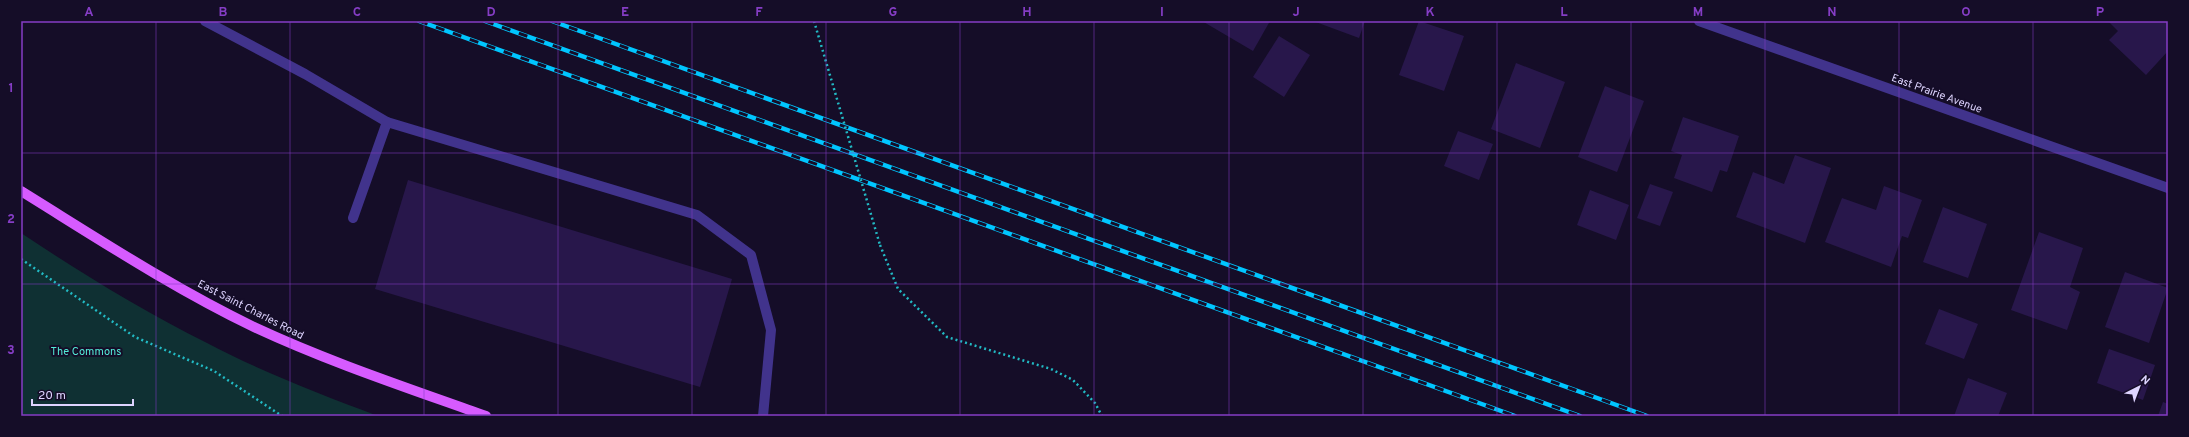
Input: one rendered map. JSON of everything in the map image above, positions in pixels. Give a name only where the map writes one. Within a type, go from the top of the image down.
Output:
[{"type":"main road","name":"East Saint Charles Road","points":[[21,191],[136,263],[253,326],[324,358],[486,416]]},
{"type":"street","points":[[205,21],[305,74],[387,122],[697,215],[751,255],[770,330],[763,416]]},
{"type":"street","name":"East Prairie Avenue","points":[[1699,21],[2168,188]]},
{"type":"street","points":[[353,218],[387,122]]},
{"type":"path","points":[[814,21],[880,245],[898,289],[947,337],[1005,357],[1051,369],[1073,380],[1095,403],[1102,416]]},
{"type":"path","points":[[21,259],[135,337],[214,371],[282,416]]},
{"type":"green space","name":"The Commons","points":[[21,233],[112,291],[159,318],[228,354],[313,391],[378,416],[21,416]]},
{"type":"building","points":[[1202,21],[1270,21],[1253,51]]},
{"type":"building","points":[[1313,21],[1365,21],[1359,38]]},
{"type":"building","points":[[1419,21],[1464,36],[1444,91],[1399,75]]},
{"type":"building","points":[[2108,21],[2168,21],[2168,51],[2146,75],[2109,40],[2118,31]]},
{"type":"building","points":[[1279,36],[1310,55],[1284,97],[1253,77]]},
{"type":"building","points":[[1516,63],[1565,82],[1540,148],[1491,129]]},
{"type":"building","points":[[1605,86],[1644,101],[1617,172],[1578,157]]},
{"type":"building","points":[[1683,117],[1739,136],[1727,172],[1720,170],[1712,192],[1674,178],[1682,155],[1671,151]]},
{"type":"building","points":[[1458,131],[1493,144],[1479,180],[1444,166]]},
{"type":"building","points":[[1795,155],[1831,168],[1805,243],[1736,217],[1753,172],[1784,184]]},
{"type":"building","points":[[408,180],[732,279],[700,387],[375,289]]},
{"type":"building","points":[[1650,184],[1673,192],[1660,226],[1637,218]]},
{"type":"building","points":[[1884,186],[1922,200],[1908,238],[1902,236],[1891,267],[1825,242],[1842,198],[1876,210]]},
{"type":"building","points":[[1590,190],[1629,205],[1616,240],[1577,225]]},
{"type":"building","points":[[1943,207],[1987,224],[1968,278],[1923,262]]},
{"type":"building","points":[[2039,232],[2083,248],[2070,287],[2080,292],[2067,330],[2011,310]]},
{"type":"building","points":[[2125,272],[2168,288],[2149,343],[2105,327]]},
{"type":"building","points":[[1939,309],[1978,324],[1964,359],[1925,344]]},
{"type":"building","points":[[2109,349],[2155,365],[2143,400],[2097,383]]},
{"type":"building","points":[[1968,378],[2007,393],[1998,416],[1954,416]]},
{"type":"building","points":[[2163,402],[2168,404],[2168,416],[2158,416]]},
{"type":"railway","points":[[419,21],[1515,416]]},
{"type":"railway","points":[[485,21],[1580,416]]},
{"type":"railway","points":[[552,21],[1647,416]]}]
